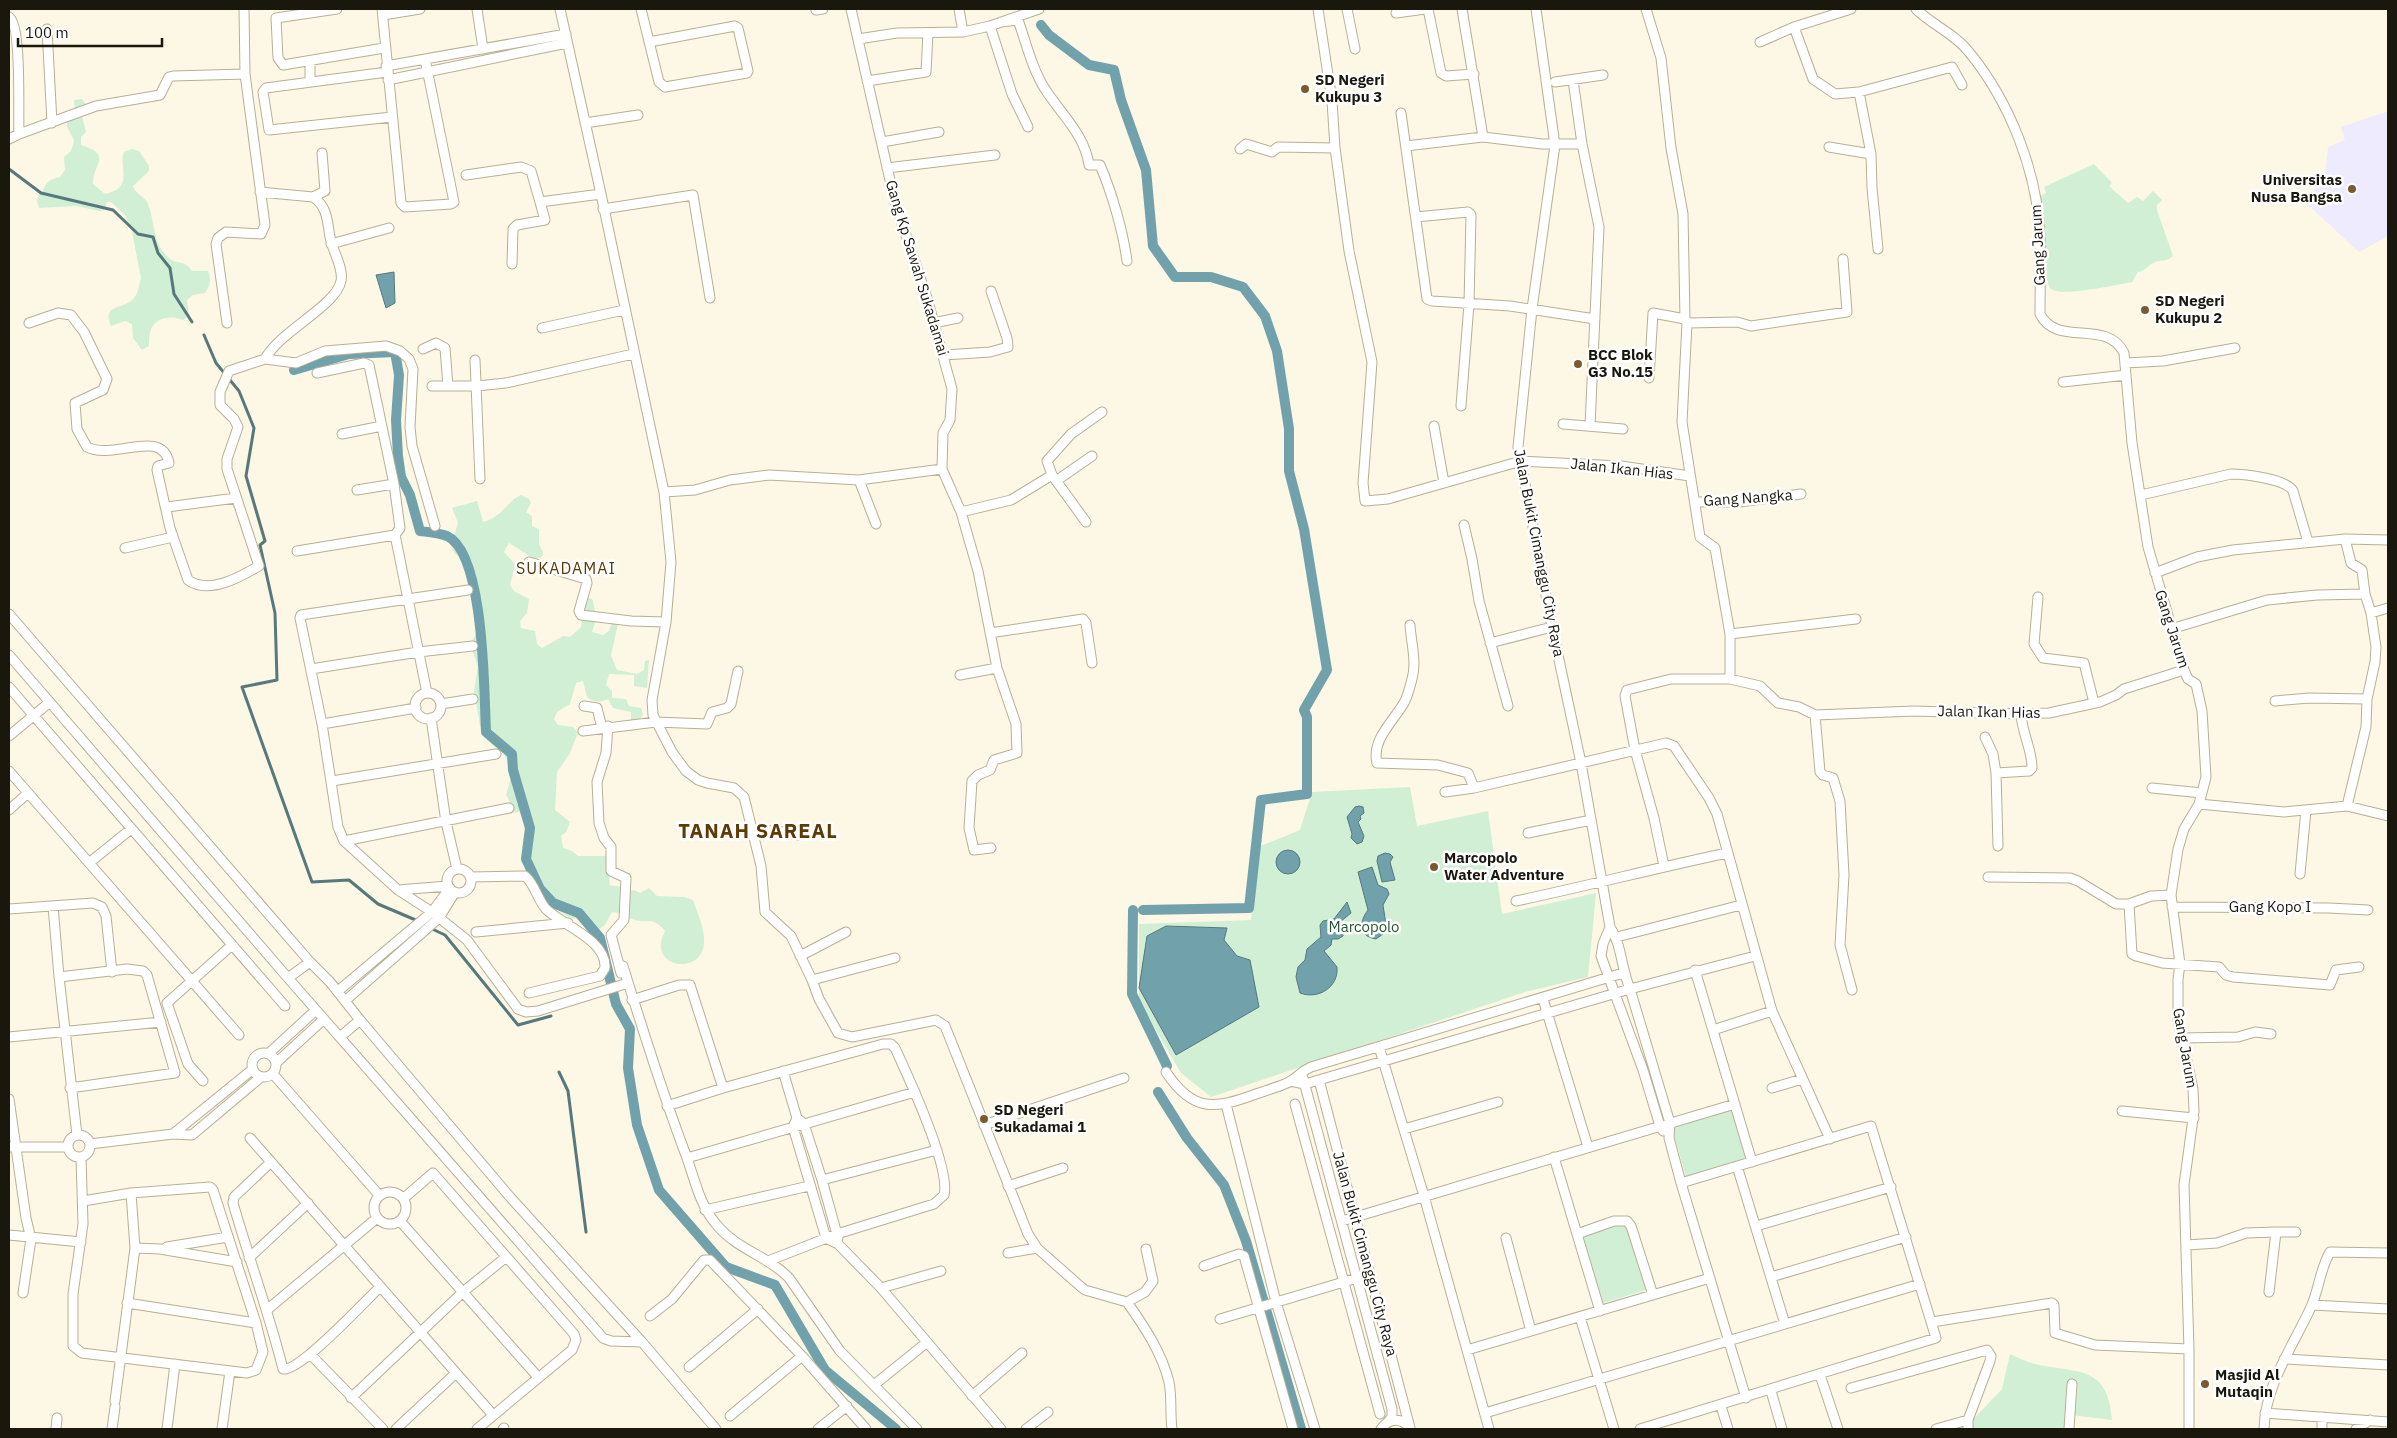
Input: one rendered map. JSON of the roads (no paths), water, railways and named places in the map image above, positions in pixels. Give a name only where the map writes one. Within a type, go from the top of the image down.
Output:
[{"type":"street","points":[[227,323],[216,244],[218,238],[226,232],[261,234],[264,231],[265,225],[245,74],[244,9]]},
{"type":"street","points":[[337,9],[276,18],[278,58],[281,63],[283,65],[384,48]]},
{"type":"street","points":[[420,9],[382,12],[384,48],[401,203],[405,207],[451,204],[454,199],[425,60]]},
{"type":"street","points":[[477,9],[483,49]]},
{"type":"street","points":[[560,9],[664,492],[671,562],[666,622],[652,700],[653,715],[656,722],[672,752],[686,771],[698,780],[740,791],[744,796],[761,866],[765,912],[788,931],[834,1028],[844,1036],[852,1037],[931,1021],[940,1022],[945,1026],[1028,1234],[1037,1248],[1085,1290],[1127,1302],[1158,1352],[1166,1374],[1170,1394],[1172,1429]]},
{"type":"street","points":[[641,9],[649,42],[659,82],[665,87],[747,73],[748,71],[738,28],[735,26],[649,42]]},
{"type":"street","name":"Gang Kp Sawah Sukadamai","points":[[851,9],[895,202],[927,298],[952,388],[950,420],[943,433],[942,469]]},
{"type":"street","points":[[959,9],[963,32]]},
{"type":"street","points":[[858,40],[897,33],[963,32],[990,26],[1039,9]]},
{"type":"street","points":[[1240,148],[1246,144],[1272,152],[1278,147],[1335,148],[1332,101],[1318,9]]},
{"type":"street","points":[[1347,9],[1355,49]]},
{"type":"street","points":[[1396,13],[1427,9],[1440,73],[1446,76],[1474,74]]},
{"type":"street","points":[[1462,9],[1483,137]]},
{"type":"street","name":"Jalan Bukit Cimanggu City Raya","points":[[1536,9],[1555,144],[1532,309],[1518,430],[1518,447],[1552,627],[1581,763],[1610,926],[1617,938],[1624,973],[1670,1123]]},
{"type":"street","points":[[1646,9],[1661,58],[1671,148],[1683,214],[1686,320],[1682,422],[1690,476]]},
{"type":"street","points":[[1760,42],[1794,27],[1851,9]]},
{"type":"street","name":"Gang Jarum","points":[[1916,9],[1954,36],[1969,52],[1990,83],[2015,130],[2034,186],[2040,236],[2040,314],[2043,320],[2056,329],[2109,336],[2121,348],[2126,363],[2130,426],[2143,520],[2155,574],[2184,670],[2188,678],[2196,684],[2202,711],[2206,777],[2200,804],[2184,828],[2178,848],[2171,895],[2180,964],[2177,1004],[2181,1038],[2193,1089],[2194,1118],[2184,1185],[2190,1349],[2189,1429]]},
{"type":"street","points":[[9,17],[15,24],[18,44],[18,134]]},
{"type":"street","points":[[1001,22],[1018,20],[1045,89],[1075,130],[1088,154],[1089,165],[1100,165],[1108,183],[1118,221],[1123,231],[1127,261]]},
{"type":"street","points":[[990,26],[1012,94],[1028,127]]},
{"type":"street","points":[[1794,27],[1813,79],[1835,94],[1859,92],[1952,67],[1962,85]]},
{"type":"street","points":[[47,29],[52,123]]},
{"type":"street","points":[[867,81],[926,72],[928,33]]},
{"type":"street","points":[[387,73],[425,60],[483,49],[567,39]]},
{"type":"street","points":[[392,117],[269,130],[267,127],[264,90],[310,82],[387,73],[426,72],[502,57],[567,39]]},
{"type":"street","points":[[499,46],[502,57]]},
{"type":"street","points":[[310,61],[310,82]]},
{"type":"street","points":[[9,140],[18,134],[96,106],[160,95],[169,77],[245,74]]},
{"type":"street","points":[[1555,82],[1603,75]]},
{"type":"street","points":[[1573,80],[1582,144],[1599,228],[1590,426]]},
{"type":"street","points":[[1859,92],[1871,154],[1872,188],[1878,249]]},
{"type":"street","points":[[1401,114],[1427,299],[1532,309],[1595,319]]},
{"type":"street","points":[[585,123],[638,115]]},
{"type":"street","points":[[882,142],[939,132]]},
{"type":"street","points":[[1406,146],[1483,137],[1555,144],[1582,144]]},
{"type":"street","points":[[1829,147],[1871,154]]},
{"type":"street","name":"Jalan Ikan Hias","points":[[1335,148],[1348,251],[1372,362],[1363,483],[1366,501],[1388,499],[1521,461],[1621,466],[1690,476],[1696,502],[1700,537],[1715,548],[1730,634],[1730,679]]},
{"type":"street","points":[[313,197],[325,191],[322,153]]},
{"type":"street","points":[[887,168],[995,155]]},
{"type":"street","points":[[466,175],[521,167],[531,171],[545,220],[517,225],[513,229],[512,264]]},
{"type":"street","points":[[260,192],[313,197],[320,202],[326,210],[331,244],[342,281],[337,291],[285,335],[270,350],[265,359]]},
{"type":"street","points":[[540,202],[601,194]]},
{"type":"street","points":[[604,209],[693,195],[710,298]]},
{"type":"street","points":[[1416,217],[1468,212],[1471,215],[1469,304],[1461,406]]},
{"type":"street","points":[[331,244],[389,228]]},
{"type":"street","points":[[1648,378],[1653,313],[1686,320],[1737,322],[1751,326],[1847,312],[1843,259]]},
{"type":"street","points":[[944,355],[1007,349],[1007,338],[991,291]]},
{"type":"street","points":[[542,328],[624,310]]},
{"type":"street","points":[[29,323],[65,313],[72,315],[107,379],[104,390],[75,403],[77,430],[88,447],[104,451],[152,445],[166,451],[169,463],[157,468],[173,537],[185,577],[192,583],[204,586],[223,583],[259,566],[227,469],[227,459],[238,427],[234,419],[220,405],[222,384],[228,371],[265,359],[296,363],[325,351],[386,346],[400,351],[412,365],[410,426],[412,446],[436,526]]},
{"type":"street","points":[[933,323],[958,318]]},
{"type":"street","points":[[423,349],[436,343],[445,348],[448,386]]},
{"type":"street","points":[[2126,363],[2163,361],[2234,348]]},
{"type":"street","points":[[432,386],[477,386],[506,383],[634,354]]},
{"type":"street","points":[[475,360],[480,479]]},
{"type":"street","points":[[297,551],[394,535],[400,528],[394,484],[370,365],[364,363],[317,373]]},
{"type":"street","points":[[2063,382],[2126,375]]},
{"type":"street","points":[[1086,522],[1054,478],[1047,461],[1071,434],[1102,412]]},
{"type":"street","points":[[1563,424],[1623,429]]},
{"type":"street","points":[[342,434],[382,426]]},
{"type":"street","points":[[1434,426],[1444,483]]},
{"type":"street","points":[[961,512],[1011,500],[1092,456]]},
{"type":"street","points":[[664,492],[696,490],[730,480],[769,475],[859,480],[942,469],[961,512],[978,571],[997,668],[1016,724],[1017,753],[996,759],[990,770],[974,778],[969,822],[974,850],[991,848]]},
{"type":"street","points":[[2141,495],[2231,474],[2245,474],[2288,485],[2293,491],[2308,542]]},
{"type":"street","points":[[859,480],[876,524]]},
{"type":"street","points":[[357,490],[394,484]]},
{"type":"street","name":"Gang Nangka","points":[[1696,502],[1739,502],[1801,494]]},
{"type":"street","points":[[166,507],[236,498]]},
{"type":"street","points":[[1464,525],[1490,643],[1508,706]]},
{"type":"street","points":[[394,535],[427,693]]},
{"type":"street","points":[[125,548],[173,537]]},
{"type":"street","points":[[2345,539],[2351,563],[2362,570],[2364,594],[2371,613],[2376,647],[2367,699],[2366,727],[2347,806]]},
{"type":"street","points":[[2155,574],[2209,554],[2345,539],[2388,543]]},
{"type":"street","points":[[529,562],[586,579],[587,583],[579,611],[581,615],[631,621],[666,622]]},
{"type":"street","points":[[468,590],[301,615],[300,618],[332,781],[338,827],[344,841],[398,890],[436,915],[467,940],[518,1009],[526,1012],[538,1010],[625,985]]},
{"type":"street","points":[[2172,629],[2267,600],[2317,595],[2364,594]]},
{"type":"street","points":[[2038,597],[2034,644],[2036,650],[2043,658],[2084,663],[2094,703]]},
{"type":"street","points":[[2371,613],[2388,608]]},
{"type":"street","points":[[9,614],[310,962],[338,991],[360,1020],[510,1197],[642,1342],[716,1429]]},
{"type":"street","points":[[990,633],[1083,619],[1086,623],[1092,663]]},
{"type":"street","points":[[1730,634],[1856,619]]},
{"type":"street","points":[[1410,625],[1413,678],[1405,701],[1388,723],[1376,752],[1377,763],[1438,766],[1468,773],[1474,788]]},
{"type":"street","points":[[1490,643],[1552,627]]},
{"type":"street","points":[[311,668],[473,646]]},
{"type":"street","points":[[9,655],[603,1338],[611,1341],[642,1342]]},
{"type":"street","points":[[960,675],[997,668]]},
{"type":"street","name":"Jalan Ikan Hias","points":[[1816,715],[1914,711],[2022,714],[2060,712],[2094,703],[2116,695],[2124,689],[2184,670]]},
{"type":"street","points":[[583,731],[605,727],[636,726],[656,722],[709,724],[712,712],[727,708],[731,704],[738,671]]},
{"type":"street","points":[[1664,866],[1654,818],[1634,750],[1625,696],[1627,690],[1671,679],[1730,679],[1755,684],[1778,703],[1799,707],[1816,715],[1820,772],[1832,778],[1840,801],[1844,875],[1840,945],[1852,990]]},
{"type":"street","points":[[9,687],[285,1006]]},
{"type":"street","points":[[427,693],[435,695],[441,704],[440,710],[431,718],[419,715],[416,708],[417,699],[427,693]]},
{"type":"street","points":[[2275,701],[2308,698],[2367,699]]},
{"type":"street","points":[[441,704],[473,699]]},
{"type":"street","points":[[9,736],[50,702]]},
{"type":"street","points":[[584,706],[597,708],[605,727],[606,753],[597,782],[600,822],[604,838],[612,847],[611,871],[626,878],[624,920],[611,935],[625,985],[632,1000],[667,1106],[705,1210],[729,1238],[740,1247],[768,1261],[789,1278],[840,1351],[917,1429]]},
{"type":"street","points":[[322,724],[416,708]]},
{"type":"street","points":[[1996,772],[2029,771],[2032,768],[2030,746],[2022,725],[2022,714]]},
{"type":"street","points":[[431,718],[446,822],[457,869]]},
{"type":"street","points":[[1985,737],[1993,754],[1996,772],[1998,846]]},
{"type":"street","points":[[1445,792],[1474,788],[1666,743],[1674,746],[1709,798],[1717,814],[1755,956],[1772,1011],[1830,1139]]},
{"type":"street","points":[[332,781],[496,754]]},
{"type":"street","points":[[9,771],[239,1035]]},
{"type":"street","points":[[2152,788],[2202,793]]},
{"type":"street","points":[[9,810],[28,793]]},
{"type":"street","points":[[2200,804],[2284,812],[2347,806],[2388,816]]},
{"type":"street","points":[[344,841],[509,808]]},
{"type":"street","points":[[2300,874],[2306,810]]},
{"type":"street","points":[[1528,833],[1591,820]]},
{"type":"street","points":[[89,863],[131,828]]},
{"type":"street","points":[[752,830],[778,831],[798,835]]},
{"type":"street","points":[[1516,901],[1602,883],[1664,866],[1727,853]]},
{"type":"street","points":[[345,1001],[436,915],[451,889],[448,875],[457,869],[465,870],[470,876],[469,888],[462,892],[451,889],[398,890]]},
{"type":"street","points":[[470,876],[525,876],[530,880],[546,909],[588,939],[606,963],[600,976],[529,993]]},
{"type":"street","points":[[1988,877],[2070,878],[2078,880],[2116,904],[2129,904],[2151,896],[2171,895]]},
{"type":"street","points":[[9,909],[93,903],[102,907],[106,916],[112,972]]},
{"type":"street","points":[[2129,904],[2132,954],[2162,963],[2219,967],[2226,975],[2240,978],[2330,985],[2336,970],[2359,967]]},
{"type":"street","points":[[1617,938],[1741,905]]},
{"type":"street","points":[[53,906],[70,1088],[77,1135]]},
{"type":"street","name":"Gang Kopo I","points":[[2172,907],[2338,908],[2368,910]]},
{"type":"street","points":[[338,991],[436,915]]},
{"type":"street","points":[[476,932],[568,923]]},
{"type":"street","points":[[1610,926],[1603,944],[1602,956],[1608,979],[1615,993],[1643,1070],[1660,1126],[1669,1138]]},
{"type":"street","points":[[800,956],[846,932]]},
{"type":"street","points":[[203,1080],[188,1064],[166,1003],[232,945]]},
{"type":"street","points":[[1290,1081],[1305,1084],[1630,988],[1755,956]]},
{"type":"street","points":[[812,980],[895,958]]},
{"type":"street","points":[[288,978],[310,962]]},
{"type":"street","points":[[623,966],[625,985]]},
{"type":"street","points":[[59,977],[143,970],[147,975],[175,1072],[70,1088]]},
{"type":"street","points":[[1695,970],[1752,1162]]},
{"type":"street","points":[[1166,1072],[1179,1089],[1197,1101],[1215,1106],[1226,1104],[1290,1081],[1301,1071],[1624,973]]},
{"type":"street","points":[[632,1000],[679,985],[690,985],[723,1088]]},
{"type":"street","points":[[1543,999],[1588,1147]]},
{"type":"street","points":[[174,1134],[253,1069],[254,1058],[260,1054],[268,1054],[316,1010]]},
{"type":"street","points":[[1713,1030],[1772,1011]]},
{"type":"street","points":[[273,1074],[276,1062],[324,1019]]},
{"type":"street","points":[[340,1037],[360,1020]]},
{"type":"street","points":[[9,1037],[66,1033],[161,1022]]},
{"type":"street","points":[[2181,1038],[2238,1037],[2255,1032],[2271,1034]]},
{"type":"street","points":[[667,1106],[723,1088],[883,1044],[890,1044],[895,1048],[916,1092],[937,1150],[946,1190],[941,1200],[838,1239],[826,1238],[768,1261]]},
{"type":"street","points":[[1379,1047],[1424,1196],[1489,1429]]},
{"type":"street","points":[[268,1054],[276,1062]]},
{"type":"street","points":[[253,1069],[261,1077]]},
{"type":"street","points":[[783,1071],[822,1180],[838,1239],[1001,1429]]},
{"type":"street","name":"Jalan Bukit Cimanggu City Raya","points":[[1301,1071],[1392,1409],[1392,1417],[1385,1426]]},
{"type":"street","points":[[90,1144],[174,1134],[192,1135],[261,1077],[273,1074]]},
{"type":"street","points":[[273,1074],[379,1195]]},
{"type":"street","points":[[984,1125],[1124,1078]]},
{"type":"street","points":[[1772,1088],[1802,1079]]},
{"type":"street","name":"Jalan Bukit Cimanggu City Raya","points":[[1319,1080],[1410,1429]]},
{"type":"street","points":[[687,1158],[793,1128],[800,1121],[916,1092]]},
{"type":"street","points":[[9,1099],[12,1146],[31,1239],[23,1293]]},
{"type":"street","points":[[1404,1129],[1498,1102]]},
{"type":"street","points":[[1226,1104],[1274,1303],[1315,1429]]},
{"type":"street","points":[[1295,1104],[1380,1414]]},
{"type":"street","points":[[1342,1221],[1735,1104]]},
{"type":"street","points":[[2122,1112],[2194,1118]]},
{"type":"street","points":[[1670,1123],[1669,1138],[1681,1183],[1746,1398]]},
{"type":"street","points":[[1640,1429],[1668,1425],[1721,1406],[1936,1338],[1872,1127],[1866,1126],[1830,1139],[1681,1183]]},
{"type":"street","points":[[793,1128],[826,1238]]},
{"type":"street","points":[[77,1135],[84,1136],[90,1144],[87,1154],[81,1157],[71,1154],[68,1147],[71,1139],[77,1135]]},
{"type":"street","points":[[250,1138],[493,1414]]},
{"type":"street","points":[[12,1146],[68,1147]]},
{"type":"street","points":[[822,1180],[937,1150]]},
{"type":"street","points":[[81,1157],[84,1224],[72,1294],[73,1346],[82,1353],[247,1373],[256,1370],[262,1352],[256,1323],[237,1262],[210,1187],[131,1193],[83,1201]]},
{"type":"street","points":[[1554,1157],[1600,1311]]},
{"type":"street","points":[[271,1162],[233,1200],[249,1258],[268,1309],[283,1369],[288,1369],[311,1354],[380,1287]]},
{"type":"street","points":[[1007,1183],[1062,1166]]},
{"type":"street","points":[[1737,1166],[1785,1324]]},
{"type":"street","points":[[404,1198],[433,1173],[505,1258],[574,1334],[576,1340],[572,1350],[476,1429]]},
{"type":"street","points":[[705,1210],[809,1186]]},
{"type":"street","points":[[1756,1226],[1891,1187]]},
{"type":"street","points":[[388,1191],[397,1192],[404,1198],[407,1207],[406,1215],[400,1222],[392,1225],[384,1224],[377,1218],[374,1211],[374,1202],[379,1195],[388,1191]]},
{"type":"street","points":[[112,1429],[134,1248],[131,1193]]},
{"type":"street","points":[[249,1258],[308,1203]]},
{"type":"street","points":[[268,1309],[346,1246],[377,1218]]},
{"type":"street","points":[[1577,1234],[1614,1222],[1627,1221],[1653,1295]]},
{"type":"street","points":[[400,1222],[538,1377]]},
{"type":"street","points":[[2268,1292],[2276,1232]]},
{"type":"street","points":[[2186,1245],[2217,1243],[2246,1233],[2296,1232]]},
{"type":"street","points":[[9,1235],[31,1239],[81,1242]]},
{"type":"street","points":[[160,1249],[228,1237]]},
{"type":"street","points":[[1771,1277],[1906,1237]]},
{"type":"street","points":[[1506,1238],[1531,1331]]},
{"type":"street","points":[[134,1248],[160,1249],[237,1262]]},
{"type":"street","points":[[1008,1253],[1037,1248]]},
{"type":"street","points":[[1127,1302],[1145,1292],[1153,1281],[1146,1249]]},
{"type":"street","points":[[2264,1429],[2264,1414],[2284,1358],[2312,1305],[2325,1260],[2330,1252],[2388,1253]]},
{"type":"street","points":[[1204,1266],[1242,1254],[1293,1429]]},
{"type":"street","points":[[351,1398],[463,1292],[505,1258]]},
{"type":"street","points":[[650,1316],[672,1299],[704,1260],[710,1260],[802,1356],[866,1429]]},
{"type":"street","points":[[881,1288],[941,1271]]},
{"type":"street","points":[[1220,1319],[1357,1278]]},
{"type":"street","points":[[1467,1350],[1710,1278]]},
{"type":"street","points":[[1485,1413],[1920,1284]]},
{"type":"street","points":[[127,1303],[256,1323]]},
{"type":"street","points":[[1932,1322],[2052,1303],[2054,1305],[2056,1333],[2095,1345],[2190,1349]]},
{"type":"street","points":[[2312,1305],[2388,1309]]},
{"type":"street","points":[[689,1367],[758,1309]]},
{"type":"street","points":[[1580,1317],[1614,1429]]},
{"type":"street","points":[[874,1385],[926,1343]]},
{"type":"street","points":[[1851,1388],[1987,1350],[1990,1361],[1968,1425],[1936,1429]]},
{"type":"street","points":[[972,1396],[1022,1353]]},
{"type":"street","points":[[311,1354],[351,1398],[383,1429]]},
{"type":"street","points":[[730,1416],[802,1356]]},
{"type":"street","points":[[2284,1358],[2388,1365]]},
{"type":"street","points":[[167,1429],[176,1364]]},
{"type":"street","points":[[222,1429],[230,1371]]},
{"type":"street","points":[[396,1429],[456,1374]]},
{"type":"street","points":[[1820,1375],[1838,1429]]},
{"type":"street","points":[[2069,1429],[2072,1384]]},
{"type":"street","points":[[1770,1391],[1782,1429]]},
{"type":"street","points":[[818,1429],[847,1406]]},
{"type":"street","points":[[1721,1406],[1728,1429]]},
{"type":"street","points":[[1026,1429],[1048,1412]]},
{"type":"street","points":[[2264,1414],[2388,1422]]},
{"type":"street","points":[[2322,1417],[2322,1429]]},
{"type":"street","points":[[56,1429],[57,1418]]},
{"type":"street","points":[[1385,1426],[1400,1420],[1410,1429]]},
{"type":"street","points":[[2356,1429],[2370,1420]]},
{"type":"water","points":[[394,272],[395,303],[386,308],[376,275]]},
{"type":"water","points":[[1355,807],[1363,807],[1364,813],[1360,816],[1361,819],[1358,822],[1364,836],[1362,842],[1357,844],[1351,838],[1352,834],[1347,817]]},
{"type":"water","points":[[1288,850],[1296,854],[1300,862],[1296,870],[1288,874],[1280,870],[1276,862],[1280,854]]},
{"type":"water","points":[[1385,853],[1393,857],[1390,862],[1395,880],[1382,882],[1377,861],[1378,856]]},
{"type":"water","points":[[1372,867],[1378,885],[1387,889],[1389,894],[1383,905],[1387,931],[1376,939],[1363,932],[1363,919],[1368,910],[1358,872]]},
{"type":"water","points":[[1347,902],[1351,913],[1340,922],[1343,926],[1343,936],[1338,939],[1332,939],[1331,945],[1324,951],[1337,967],[1335,980],[1331,986],[1320,993],[1307,995],[1300,993],[1296,977],[1298,967],[1305,960],[1307,949],[1321,937],[1320,925],[1323,921],[1334,919]]},
{"type":"water","points":[[1166,926],[1227,928],[1224,940],[1237,956],[1250,960],[1259,1007],[1176,1055],[1139,988],[1147,936]]},
{"type":"waterway","points":[[1041,25],[1049,35],[1089,65],[1114,70],[1121,100],[1146,170],[1153,246],[1175,277],[1211,277],[1243,287],[1265,316],[1277,351],[1289,429],[1289,471],[1304,529],[1327,670],[1304,710],[1307,717],[1307,794],[1261,800],[1249,908],[1143,910]]},
{"type":"waterway","points":[[9,169],[41,193],[113,210],[138,234],[153,237],[158,253],[170,268],[174,294],[192,322]]},
{"type":"waterway","points":[[204,335],[216,363],[239,391],[254,428],[246,476],[265,541],[260,545],[275,613],[277,680],[242,687],[312,882],[349,880],[378,904],[418,921]]},
{"type":"waterway","points":[[294,370],[349,354],[395,352],[399,375],[396,420],[401,477],[410,495],[420,531],[447,536],[460,548],[469,568],[476,595],[480,626],[486,732],[512,754],[513,770],[530,828],[526,859],[540,889],[553,903],[579,913],[600,938],[616,1004],[630,1029],[628,1068],[637,1125],[659,1190],[726,1267],[775,1285],[825,1370],[896,1429]]},
{"type":"waterway","points":[[1133,910],[1132,994],[1167,1066]]},
{"type":"waterway","points":[[430,928],[445,935],[518,1025],[551,1016]]},
{"type":"waterway","points":[[559,1072],[568,1091],[586,1232]]},
{"type":"waterway","points":[[1158,1092],[1187,1138],[1224,1185],[1246,1241],[1301,1429]]},
{"type":"place","name":"SD Negeri Kukupu 3","points":[[1305,89]]},
{"type":"place","name":"Universitas Nusa Bangsa","points":[[2352,189]]},
{"type":"place","name":"SD Negeri Kukupu 2","points":[[2145,310]]},
{"type":"place","name":"BCC Blok G3 No.15","points":[[1578,364]]},
{"type":"place","name":"Marcopolo Water Adventure","points":[[1434,867]]},
{"type":"place","name":"SD Negeri Sukadamai 1","points":[[984,1119]]},
{"type":"place","name":"Masjid Al Mutaqin","points":[[2205,1384]]},
{"type":"district","name":"SUKADAMAI","points":[[566,568]]},
{"type":"district","name":"TANAH SAREAL","points":[[758,831]]},
{"type":"park label","name":"Marcopolo","points":[[1364,927]]}]
